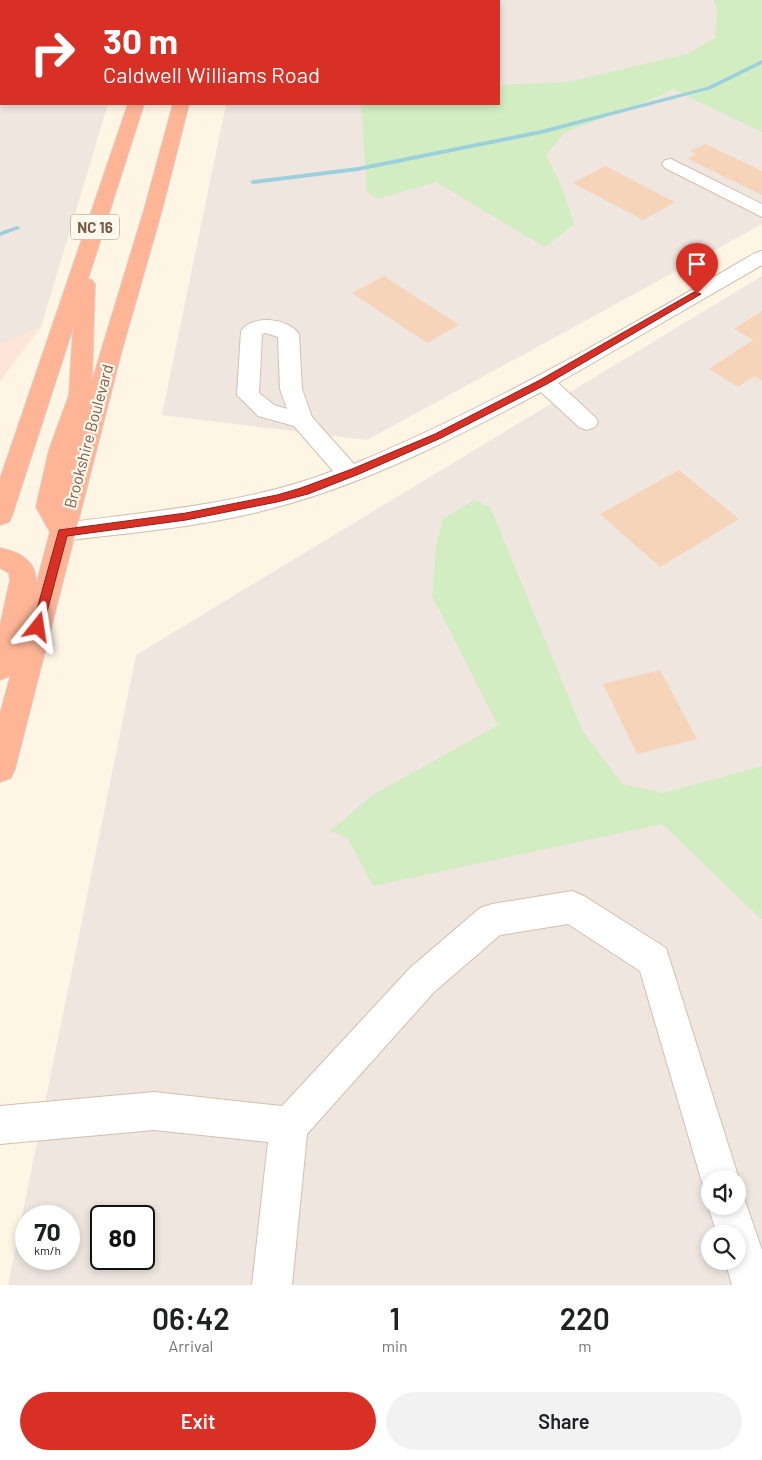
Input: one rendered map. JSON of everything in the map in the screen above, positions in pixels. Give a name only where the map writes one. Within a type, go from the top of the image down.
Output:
[{"type":"highway","name":"NC 16","points":[[0,516],[136,105]]},
{"type":"highway","name":"Brookshire Boulevard","points":[[0,769],[111,350],[153,210],[180,105]]},
{"type":"highway","points":[[63,532],[48,507],[61,450],[80,395],[86,253]]},
{"type":"highway","points":[[0,558],[16,563],[23,574],[22,588],[11,634],[0,668]]},
{"type":"street","points":[[671,164],[762,210]]},
{"type":"street","points":[[63,532],[186,516],[277,498],[304,491],[349,474],[438,436],[544,382],[762,257]]},
{"type":"street","points":[[544,382],[587,422]]},
{"type":"street","points":[[302,420],[349,474]]},
{"type":"street","points":[[272,1285],[289,1126],[422,980],[492,920],[572,907],[654,960],[717,1170]]},
{"type":"street","points":[[0,1126],[154,1111],[289,1126]]},
{"type":"street","points":[[746,1265],[752,1285]]},
{"type":"shaded area","points":[[500,0],[762,0],[762,224],[367,440],[162,415],[226,105],[500,105]]},
{"type":"shaded area","points":[[0,105],[108,105],[41,327],[0,345]]},
{"type":"shaded area","points":[[762,276],[762,766],[638,800],[762,920],[762,1285],[8,1285],[15,1251],[15,1270],[80,1270],[80,1205],[24,1205],[136,655]]},
{"type":"shaded area","points":[[41,327],[0,381],[0,345]]},
{"type":"green space","points":[[714,0],[762,0],[762,132],[672,89],[662,95],[564,133],[546,155],[563,190],[574,224],[545,247],[436,182],[377,199],[367,192],[361,105],[500,105],[500,85],[568,82],[687,54],[715,38],[717,9]]},
{"type":"green space","points":[[474,500],[490,507],[583,732],[622,784],[663,793],[762,766],[762,920],[662,824],[373,886],[347,837],[330,831],[373,795],[498,725],[432,596],[436,547],[443,519]]},
{"type":"building","points":[[705,144],[762,171],[762,195],[688,159],[696,154],[690,151]]},
{"type":"building","points":[[605,166],[675,202],[643,220],[573,183]]},
{"type":"building","points":[[384,276],[459,325],[427,343],[352,293]]},
{"type":"building","points":[[762,311],[762,381],[754,376],[738,387],[709,369],[753,340],[734,329]]},
{"type":"building","points":[[679,470],[739,519],[660,567],[600,514]]},
{"type":"building","points":[[660,670],[697,739],[637,754],[603,684]]},
{"type":"waterway","points":[[253,182],[358,169],[541,132],[709,88],[762,62]]},
{"type":"waterway","points":[[0,234],[17,228]]},
{"type":"route","points":[[38,627],[63,532],[186,516],[277,498],[304,491],[356,472],[438,436],[544,382],[697,294]]}]
